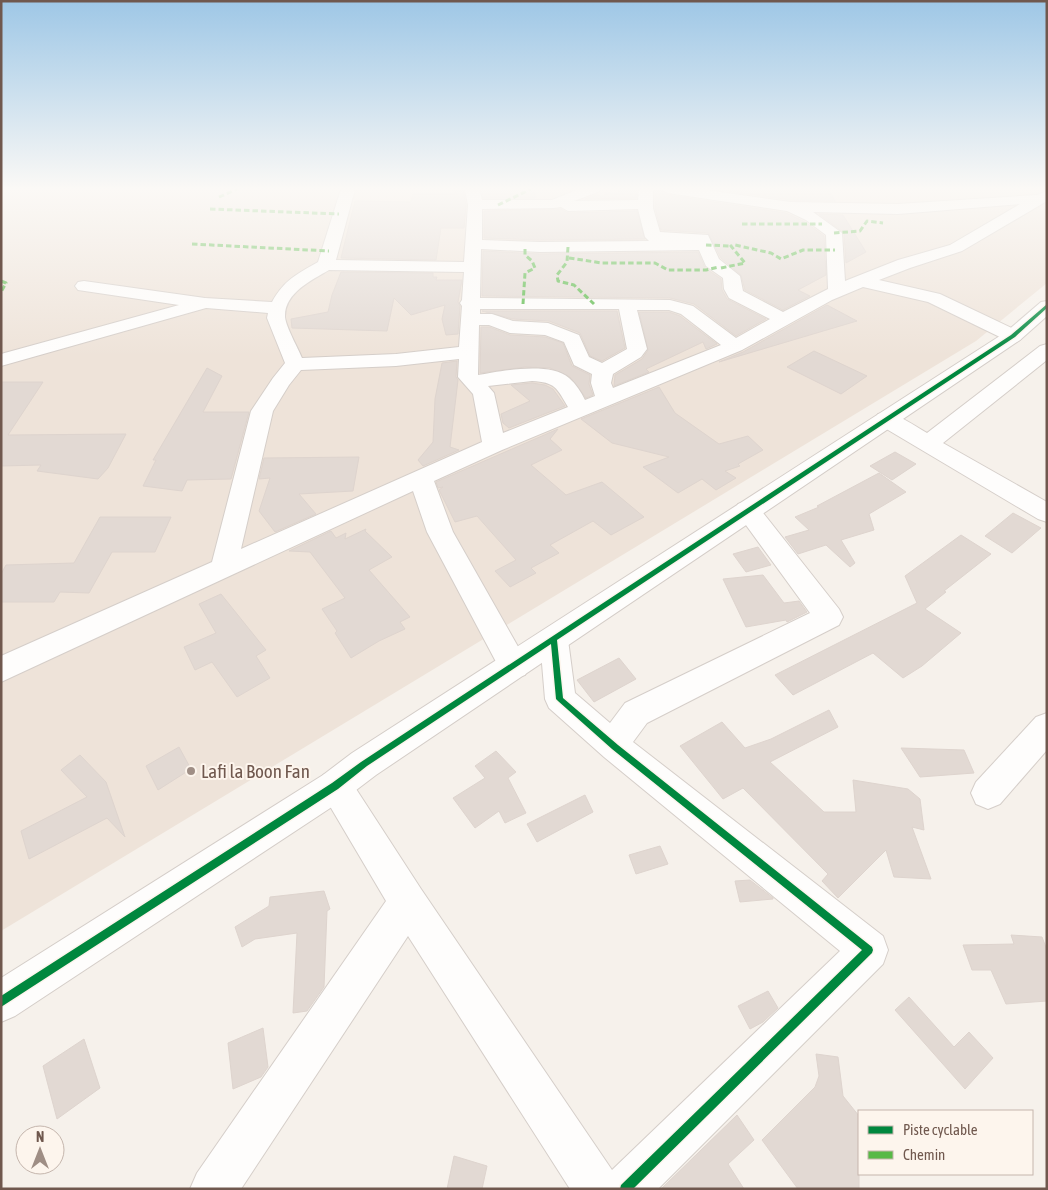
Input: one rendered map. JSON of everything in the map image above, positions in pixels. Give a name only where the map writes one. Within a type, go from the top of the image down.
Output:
[{"type":"street","points":[[326,265],[332,245]]},
{"type":"street","points":[[473,245],[468,377],[483,393],[494,446]]},
{"type":"street","points":[[485,245],[540,247],[587,245]]},
{"type":"street","points":[[691,245],[706,246],[712,262],[731,276],[735,294],[785,320]]},
{"type":"street","points":[[835,245],[837,292]]},
{"type":"street","points":[[1,670],[421,478],[736,346],[861,281],[962,245]]},
{"type":"street","points":[[295,364],[276,318],[278,308],[286,293],[296,282],[326,265],[471,267]]},
{"type":"street","points":[[861,281],[934,298],[1028,333]]},
{"type":"street","points":[[84,286],[205,303],[278,308]]},
{"type":"street","points":[[1,360],[205,303]]},
{"type":"street","points":[[469,311],[626,304],[670,305],[687,310],[736,346]]},
{"type":"street","points":[[602,372],[634,353],[637,349],[631,317],[626,304]]},
{"type":"street","points":[[1,1002],[335,786],[364,764],[886,419],[1028,333],[1047,306]]},
{"type":"street","points":[[469,311],[506,327],[543,329],[572,339],[580,361],[602,372]]},
{"type":"street","points":[[927,444],[1047,350]]},
{"type":"street","points":[[224,567],[262,411],[280,382],[295,364],[396,360],[468,352]]},
{"type":"street","points":[[602,372],[601,383],[607,400]]},
{"type":"street","points":[[472,382],[543,375],[555,376],[561,381],[581,410]]},
{"type":"street","points":[[886,419],[1047,514]]},
{"type":"street","points":[[421,478],[440,532],[514,666]]},
{"type":"street","points":[[614,747],[624,728],[636,713],[829,617],[747,510]]},
{"type":"street","points":[[554,640],[560,699],[614,747],[870,950],[625,1189]]},
{"type":"street","points":[[988,793],[1047,727]]},
{"type":"street","points":[[335,786],[408,902],[597,1189]]},
{"type":"street","points":[[213,1189],[408,902]]},
{"type":"shaded area","points":[[1,245],[1047,245],[1047,283],[976,341],[1,931]]},
{"type":"building","points":[[344,245],[438,245],[436,260],[341,258]]},
{"type":"building","points":[[714,245],[824,245],[826,275],[798,290],[810,296],[783,310],[745,290],[741,275],[721,258]]},
{"type":"building","points":[[845,245],[861,245],[866,252],[846,263]]},
{"type":"building","points":[[483,251],[540,254],[698,252],[705,268],[721,279],[722,290],[727,299],[766,319],[736,336],[694,304],[670,298],[482,296]]},
{"type":"building","points":[[341,272],[433,273],[433,277],[437,277],[436,280],[462,280],[458,302],[460,306],[458,334],[446,335],[442,319],[445,305],[411,315],[394,298],[387,331],[292,328],[291,319],[328,312]]},
{"type":"building","points":[[827,305],[857,321],[719,362],[743,352]]},
{"type":"building","points":[[482,311],[617,311],[625,348],[602,361],[590,356],[580,333],[549,321],[513,319]]},
{"type":"building","points":[[639,312],[669,312],[680,316],[717,344],[706,349],[703,342],[646,369],[649,372],[614,386],[615,375],[642,359],[648,350]]},
{"type":"building","points":[[481,327],[489,327],[510,335],[545,337],[563,343],[572,366],[590,375],[589,384],[593,395],[586,398],[570,377],[550,368],[525,367],[480,373]]},
{"type":"building","points":[[814,351],[867,376],[841,394],[787,367]]},
{"type":"building","points":[[457,361],[456,377],[458,380],[450,447],[459,450],[423,466],[418,460],[433,442],[435,399],[442,363]]},
{"type":"building","points":[[207,368],[222,376],[203,412],[249,412],[231,479],[187,480],[182,491],[143,486],[156,460],[153,460]]},
{"type":"building","points":[[1,382],[43,382],[8,435],[126,434],[108,468],[98,479],[37,471],[41,465],[1,466]]},
{"type":"building","points":[[532,383],[545,385],[553,389],[565,406],[509,428],[503,423],[501,414],[530,401],[511,385]]},
{"type":"building","points":[[659,387],[675,413],[719,444],[748,436],[763,450],[738,464],[740,466],[725,471],[736,478],[716,490],[702,479],[678,493],[643,467],[669,457],[612,443],[581,419]]},
{"type":"building","points":[[558,429],[550,439],[562,450],[531,465],[566,495],[602,482],[644,517],[611,535],[593,521],[550,545],[559,553],[531,568],[536,573],[510,587],[495,571],[516,560],[477,516],[455,522],[439,490],[443,487],[438,488],[436,482]]},
{"type":"building","points":[[895,452],[916,464],[892,480],[870,466]]},
{"type":"building","points":[[359,457],[353,491],[299,494],[316,514],[275,532],[259,511],[270,478],[259,479],[264,458]]},
{"type":"building","points":[[879,473],[906,492],[869,514],[874,530],[841,540],[855,563],[850,567],[826,545],[798,554],[785,537],[809,530],[795,517],[819,507],[817,506]]},
{"type":"building","points":[[1013,513],[1041,528],[1012,553],[985,536]]},
{"type":"building","points":[[100,517],[171,517],[155,552],[112,552],[89,593],[60,592],[54,602],[1,602],[1,574],[6,565],[74,563]]},
{"type":"building","points":[[366,529],[365,531],[392,557],[369,570],[410,617],[400,622],[405,629],[379,641],[351,658],[335,633],[337,631],[322,609],[345,598],[310,552],[289,551],[331,531],[336,538],[346,533],[345,539]]},
{"type":"building","points":[[961,535],[991,554],[944,591],[946,592],[925,609],[961,633],[922,666],[903,678],[873,653],[793,695],[775,675],[917,603],[905,576]]},
{"type":"building","points":[[758,547],[771,565],[746,572],[733,554]]},
{"type":"building","points":[[763,575],[784,603],[799,601],[807,612],[787,622],[786,620],[746,627],[723,579]]},
{"type":"building","points":[[221,594],[266,650],[256,656],[270,678],[237,697],[212,662],[195,670],[184,647],[216,633],[199,604]]},
{"type":"building","points":[[619,658],[636,679],[594,702],[577,680]]},
{"type":"building","points":[[829,710],[838,727],[770,762],[824,812],[856,812],[853,780],[908,789],[920,799],[924,830],[912,827],[931,879],[894,877],[886,850],[838,898],[822,881],[828,874],[743,788],[723,799],[680,746],[722,722],[745,748],[771,739]]},
{"type":"building","points":[[179,747],[191,769],[158,790],[146,766]]},
{"type":"building","points":[[901,748],[964,750],[974,773],[920,777]]},
{"type":"building","points":[[496,751],[516,772],[508,778],[526,813],[505,823],[499,811],[475,828],[453,798],[485,778],[475,766]]},
{"type":"building","points":[[80,755],[106,782],[125,837],[107,818],[29,859],[21,831],[87,797],[61,770]]},
{"type":"building","points":[[585,795],[593,812],[537,842],[527,824]]},
{"type":"building","points":[[660,846],[668,864],[636,874],[629,855]]},
{"type":"building","points":[[750,880],[773,899],[740,902],[735,881]]},
{"type":"building","points":[[324,891],[330,909],[327,911],[324,987],[307,1011],[293,1013],[297,933],[255,939],[242,947],[235,927],[269,906],[270,897]]},
{"type":"building","points":[[1011,935],[1042,937],[1047,950],[1047,1001],[1006,1004],[991,970],[972,970],[963,945],[1014,944]]},
{"type":"building","points":[[768,991],[778,1008],[763,1022],[750,1029],[738,1006]]},
{"type":"building","points":[[909,997],[954,1047],[969,1032],[993,1058],[965,1089],[895,1010]]},
{"type":"building","points":[[263,1028],[268,1067],[261,1077],[233,1089],[228,1043]]},
{"type":"building","points":[[84,1039],[100,1088],[57,1119],[43,1066]]},
{"type":"building","points":[[816,1054],[838,1057],[843,1096],[858,1115],[859,1189],[798,1189],[762,1140],[815,1087],[819,1076]]},
{"type":"building","points":[[737,1115],[754,1140],[728,1164],[744,1189],[661,1189]]},
{"type":"building","points":[[454,1156],[487,1166],[482,1189],[447,1189]]},
{"type":"marked path","points":[[202,245],[329,251]]},
{"type":"marked path","points":[[706,245],[731,246]]},
{"type":"marked path","points":[[721,268],[745,263],[731,246],[735,245],[742,245],[771,253],[781,259],[803,250],[835,250]]},
{"type":"marked path","points":[[523,304],[525,273],[535,268],[532,261],[525,255],[525,246]]},
{"type":"marked path","points":[[568,247],[567,262],[557,275],[558,281],[574,285],[594,304]]},
{"type":"marked path","points":[[569,258],[602,263],[655,263],[668,270],[706,270],[719,267]]},
{"type":"marked path","points":[[1,281],[6,283],[1,292]]},
{"type":"cycle path","points":[[1,1002],[335,786],[364,764],[1013,336],[1047,306]]},
{"type":"cycle path","points":[[554,640],[560,699],[615,747],[869,950],[625,1189]]},
{"type":"place","name":"Lafi la Boon Fan","points":[[191,771]]}]
